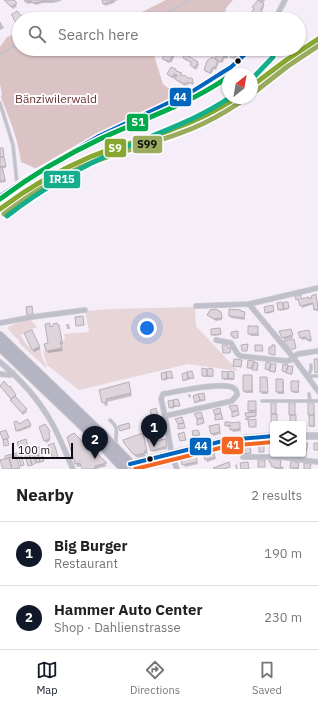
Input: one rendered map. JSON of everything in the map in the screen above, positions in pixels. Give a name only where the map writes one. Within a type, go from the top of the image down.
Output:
[{"type":"highway","points":[[0,336],[102,434],[126,468]]},
{"type":"highway","points":[[0,347],[126,468]]},
{"type":"street","points":[[279,12],[285,0]]},
{"type":"street","points":[[0,196],[100,136],[193,91],[231,67],[245,56]]},
{"type":"street","points":[[196,306],[249,304],[318,288]]},
{"type":"street","points":[[249,304],[294,358],[318,391]]},
{"type":"street","points":[[0,323],[85,310]]},
{"type":"street","points":[[216,340],[231,343],[236,353],[240,356],[287,361],[294,358],[298,354],[318,351]]},
{"type":"street","points":[[0,362],[28,389],[50,419],[73,469]]},
{"type":"street","points":[[0,374],[13,373]]},
{"type":"street","points":[[165,416],[232,401],[237,395],[235,389],[231,387],[218,386],[192,388],[163,394],[161,399],[172,456],[177,469]]},
{"type":"street","points":[[126,468],[172,454],[227,440],[270,436]]},
{"type":"street","points":[[306,436],[318,436]]},
{"type":"street","points":[[243,458],[270,457]]},
{"type":"street","points":[[287,457],[318,462]]},
{"type":"lane","points":[[0,103],[13,145],[18,184]]},
{"type":"lane","points":[[308,378],[311,365]]},
{"type":"lane","points":[[308,378],[318,376]]},
{"type":"lane","points":[[309,394],[310,401]]},
{"type":"lane","points":[[262,401],[318,401]]},
{"type":"lane","points":[[110,420],[115,425],[117,432],[117,450],[122,460]]},
{"type":"lane","points":[[147,433],[167,428]]},
{"type":"lane","points":[[106,452],[117,450]]},
{"type":"shaded area","points":[[195,307],[196,326],[238,371],[188,364],[79,390],[47,365],[43,351],[62,349],[62,343],[65,338],[64,334],[89,332],[85,311]]},
{"type":"shaded area","points":[[30,319],[37,327],[20,335],[32,351],[40,347],[41,355],[47,367],[46,368],[19,343],[20,342],[8,329],[9,326]]},
{"type":"green space","points":[[166,0],[233,0],[226,8],[225,12],[142,12]]},
{"type":"green space","name":"Bänziwilerwald","points":[[12,35],[12,56],[154,56],[163,84],[168,88],[186,92],[168,103],[95,134],[37,169],[21,162],[13,129],[1,98],[0,47],[7,37]]},
{"type":"building","points":[[4,0],[14,0],[17,3],[11,7]]},
{"type":"building","points":[[25,0],[46,1],[32,3],[31,1],[25,2]]},
{"type":"building","points":[[102,0],[114,0],[114,1],[103,4]]},
{"type":"building","points":[[258,0],[264,4],[261,12],[252,12],[254,8],[252,7]]},
{"type":"building","points":[[164,56],[173,56],[169,61],[162,59]]},
{"type":"building","points":[[184,56],[188,56],[198,62],[195,68],[190,65],[191,62],[183,58]]},
{"type":"building","points":[[216,56],[224,56],[220,62],[215,58]]},
{"type":"building","points":[[212,57],[218,61],[215,68],[213,67],[210,73],[204,70],[207,61]]},
{"type":"building","points":[[171,67],[182,73],[180,75],[192,78],[192,83],[188,82],[184,84],[175,79],[177,75],[174,74],[172,77],[167,74]]},
{"type":"building","points":[[0,148],[3,148],[4,156],[0,157]]},
{"type":"building","points":[[0,157],[4,157],[6,166],[0,167]]},
{"type":"building","points":[[0,167],[2,167],[5,180],[0,181]]},
{"type":"building","points":[[316,294],[318,309],[314,310],[313,303],[300,306],[298,299],[296,300],[295,296],[301,295],[301,299],[309,297],[309,299],[312,298],[311,296]]},
{"type":"building","points":[[282,302],[284,309],[278,310],[277,303]]},
{"type":"building","points":[[288,302],[289,308],[284,309],[283,303]]},
{"type":"building","points":[[273,305],[274,311],[265,313],[264,307]]},
{"type":"building","points":[[32,306],[33,314],[27,315],[26,307]]},
{"type":"building","points":[[216,309],[221,312],[222,318],[214,319],[207,315],[210,310]]},
{"type":"building","points":[[229,309],[241,310],[245,312],[244,318],[229,316]]},
{"type":"building","points":[[83,316],[84,325],[76,326],[75,317]]},
{"type":"building","points":[[50,323],[50,327],[57,323],[59,325],[62,341],[60,342],[62,348],[46,351],[44,344],[48,343],[45,324]]},
{"type":"building","points":[[248,326],[258,326],[258,334],[248,334]]},
{"type":"building","points":[[220,328],[221,334],[211,335],[211,329]]},
{"type":"building","points":[[291,329],[293,335],[282,338],[279,331]]},
{"type":"building","points":[[32,330],[40,347],[32,350],[24,333]]},
{"type":"building","points":[[309,330],[311,339],[307,340],[306,337],[300,338],[298,332]]},
{"type":"building","points":[[238,331],[238,338],[233,338],[233,336],[231,336],[231,332]]},
{"type":"building","points":[[294,339],[296,348],[291,350],[284,341]]},
{"type":"building","points":[[248,344],[247,351],[242,351],[241,345]]},
{"type":"building","points":[[222,345],[227,345],[227,347],[231,348],[230,353],[223,353]]},
{"type":"building","points":[[255,345],[262,345],[263,351],[255,351]]},
{"type":"building","points":[[272,345],[275,345],[275,355],[269,354],[269,347],[272,347]]},
{"type":"building","points":[[234,359],[242,360],[241,367],[233,366]]},
{"type":"building","points":[[314,359],[318,359],[318,372],[315,373]]},
{"type":"building","points":[[248,360],[254,361],[252,368],[247,368]]},
{"type":"building","points":[[254,362],[258,363],[257,370],[252,370]]},
{"type":"building","points":[[266,362],[271,363],[269,370],[265,369]]},
{"type":"building","points":[[271,364],[276,364],[275,372],[269,371]]},
{"type":"building","points":[[283,364],[288,365],[286,372],[282,371]]},
{"type":"building","points":[[288,366],[293,366],[292,374],[286,373]]},
{"type":"building","points":[[202,368],[207,369],[207,376],[202,376]]},
{"type":"building","points":[[207,369],[213,369],[213,376],[207,376]]},
{"type":"building","points":[[171,371],[173,378],[167,378],[166,372]]},
{"type":"building","points":[[192,371],[194,378],[188,378],[187,372]]},
{"type":"building","points":[[222,371],[228,372],[228,378],[222,379]]},
{"type":"building","points":[[229,371],[234,372],[234,379],[228,378]]},
{"type":"building","points":[[166,372],[167,378],[162,380],[161,373]]},
{"type":"building","points":[[187,372],[188,378],[183,381],[182,374]]},
{"type":"building","points":[[243,375],[252,375],[252,391],[243,391]]},
{"type":"building","points":[[260,377],[267,377],[268,392],[260,392]]},
{"type":"building","points":[[276,379],[283,379],[283,392],[276,392]]},
{"type":"building","points":[[4,381],[9,387],[10,386],[16,395],[11,399],[0,386]]},
{"type":"building","points":[[291,381],[299,381],[298,392],[291,391]]},
{"type":"building","points":[[129,382],[131,393],[106,399],[107,402],[102,403],[99,390]]},
{"type":"building","points":[[204,393],[205,400],[200,400],[198,394]]},
{"type":"building","points":[[198,394],[200,400],[195,403],[193,396]]},
{"type":"building","points":[[15,396],[27,409],[22,413],[10,400]]},
{"type":"building","points":[[178,399],[180,406],[174,406],[173,400]]},
{"type":"building","points":[[173,400],[174,406],[169,408],[168,401]]},
{"type":"building","points":[[248,401],[256,401],[256,410],[248,411]]},
{"type":"building","points":[[271,403],[276,403],[276,414],[271,414]]},
{"type":"building","points":[[289,403],[295,403],[295,415],[289,415]]},
{"type":"building","points":[[308,403],[314,403],[314,415],[308,415]]},
{"type":"building","points":[[237,405],[238,410],[232,412],[229,406]]},
{"type":"building","points":[[156,408],[159,420],[153,421],[150,410]]},
{"type":"building","points":[[220,408],[221,413],[215,415],[213,410]]},
{"type":"building","points":[[238,410],[239,415],[232,417],[232,412]]},
{"type":"building","points":[[201,412],[203,418],[197,419],[194,414]]},
{"type":"building","points":[[256,412],[256,416],[246,417],[245,413]]},
{"type":"building","points":[[221,413],[223,419],[215,420],[215,415]]},
{"type":"building","points":[[271,414],[277,414],[277,421],[271,421]]},
{"type":"building","points":[[290,415],[296,415],[296,421],[290,421]]},
{"type":"building","points":[[309,415],[314,415],[314,426],[309,426]]},
{"type":"building","points":[[182,417],[184,423],[178,424],[175,419]]},
{"type":"building","points":[[203,418],[204,423],[197,425],[197,419]]},
{"type":"building","points":[[28,419],[31,425],[16,431],[14,422],[17,421],[19,424]]},
{"type":"building","points":[[256,419],[256,427],[249,427],[248,420]]},
{"type":"building","points":[[225,422],[240,422],[240,429],[230,430],[230,425],[225,426]]},
{"type":"building","points":[[129,423],[130,428],[120,431],[118,426]]},
{"type":"building","points":[[184,423],[185,428],[178,429],[178,424]]},
{"type":"building","points":[[45,424],[50,431],[50,439],[44,441],[39,427]]},
{"type":"building","points":[[219,424],[220,432],[211,434],[209,426]]},
{"type":"building","points":[[6,430],[9,438],[3,440],[0,432]]},
{"type":"building","points":[[198,430],[200,435],[193,436],[192,431]]},
{"type":"building","points":[[184,432],[186,440],[180,441],[178,434]]},
{"type":"building","points":[[74,433],[107,463],[95,466],[96,468],[93,469],[82,469],[80,463],[75,464],[67,437]]},
{"type":"building","points":[[143,433],[147,451],[137,455],[133,454],[123,440]]},
{"type":"building","points":[[154,437],[155,441],[166,439],[167,446],[151,451],[147,439]]},
{"type":"building","points":[[7,438],[9,445],[4,446],[3,440]]},
{"type":"building","points":[[26,439],[28,447],[19,450],[17,442]]},
{"type":"building","points":[[54,443],[58,457],[53,459],[48,445]]},
{"type":"building","points":[[314,443],[318,443],[318,450],[314,450]]},
{"type":"building","points":[[250,444],[251,453],[243,454],[242,445]]},
{"type":"building","points":[[259,444],[264,444],[264,452],[259,452]]},
{"type":"building","points":[[235,445],[236,452],[224,454],[223,447]]},
{"type":"building","points":[[40,447],[44,461],[40,462],[36,448]]},
{"type":"building","points":[[36,448],[40,462],[37,463],[33,449]]},
{"type":"building","points":[[213,449],[215,457],[205,460],[203,452]]},
{"type":"building","points":[[32,450],[36,463],[32,465],[28,451]]},
{"type":"building","points":[[28,451],[32,465],[28,466],[24,452]]},
{"type":"building","points":[[20,452],[21,454],[5,459],[5,456]]},
{"type":"building","points":[[21,454],[24,465],[21,466],[18,455]]},
{"type":"building","points":[[196,454],[197,462],[182,465],[181,458]]},
{"type":"building","points":[[16,456],[20,468],[12,469],[9,458]]},
{"type":"building","points":[[9,458],[12,469],[3,469],[0,460]]},
{"type":"building","points":[[269,459],[281,460],[280,467],[283,467],[283,469],[271,466]]},
{"type":"building","points":[[258,460],[265,460],[265,467],[258,467]]},
{"type":"building","points":[[291,461],[299,463],[298,468],[290,468]]},
{"type":"building","points":[[229,462],[230,467],[224,469],[213,468]]},
{"type":"building","points":[[248,462],[249,469],[241,469],[240,463]]},
{"type":"building","points":[[304,463],[311,464],[310,469],[304,469]]},
{"type":"waterway","points":[[169,12],[187,1]]},
{"type":"waterway","points":[[0,55],[12,47]]},
{"type":"transit line","name":"S9","points":[[306,47],[318,39]]},
{"type":"transit line","name":"S99","points":[[306,54],[318,46]]},
{"type":"transit line","name":"44","points":[[0,196],[35,173],[99,136],[193,91],[231,67],[243,56]]},
{"type":"transit line","name":"S9","points":[[258,81],[292,56]]},
{"type":"transit line","name":"S99","points":[[258,89],[303,56]]},
{"type":"transit line","name":"IR15","points":[[258,73],[273,57]]},
{"type":"transit line","name":"S1","points":[[0,199],[75,151],[196,97],[222,81]]},
{"type":"transit line","name":"IR15","points":[[7,216],[35,196],[78,170],[108,155],[204,113],[222,103]]},
{"type":"transit line","name":"S9","points":[[0,209],[43,180],[78,162],[100,153],[190,123],[225,104]]},
{"type":"transit line","name":"S99","points":[[4,214],[47,185],[81,167],[191,129],[216,117],[237,104]]},
{"type":"transit line","name":"44","points":[[130,464],[227,440],[270,436]]},
{"type":"transit line","name":"41","points":[[135,469],[228,446],[270,442]]},
{"type":"place","name":"Big Burger","points":[[154,447]]},
{"type":"place","name":"Hammer Auto Center","points":[[95,459]]}]
